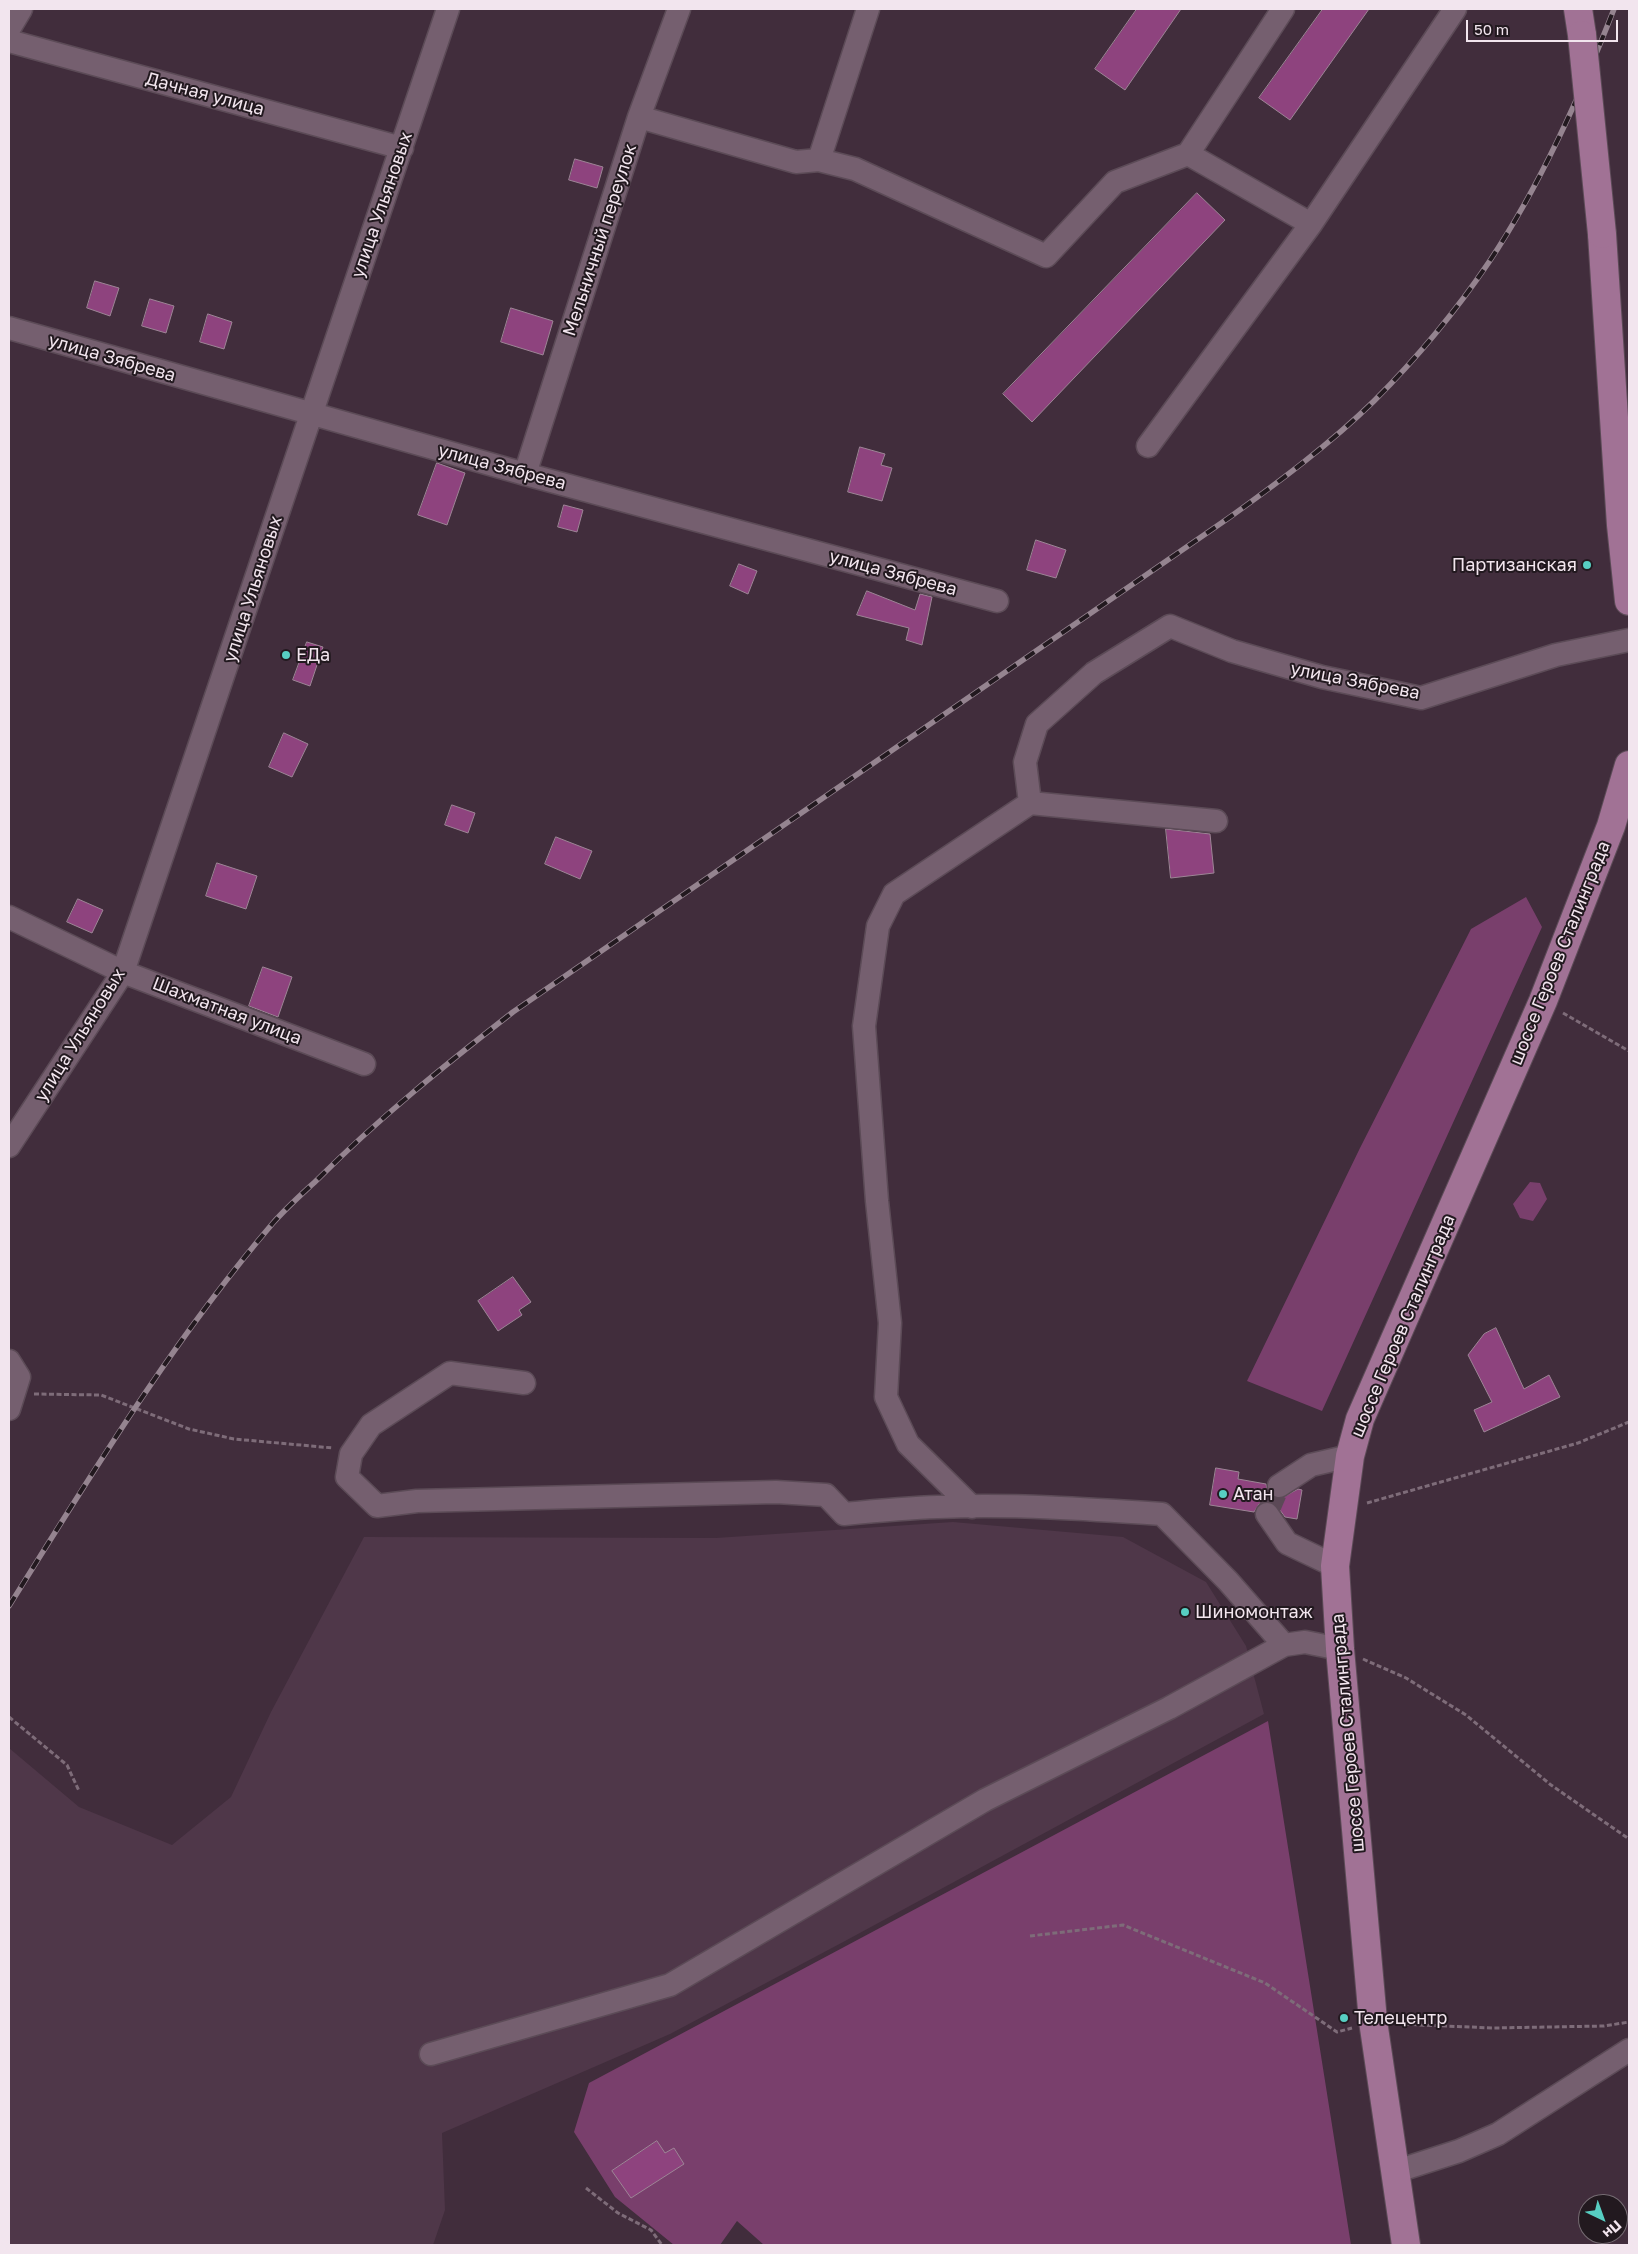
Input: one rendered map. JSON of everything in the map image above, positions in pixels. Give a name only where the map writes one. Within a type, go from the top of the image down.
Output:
[{"type":"main road","points":[[1580,22],[1602,234],[1620,505],[1629,601]]},
{"type":"main road","name":"шоссе Героев Сталинграда","points":[[1406,2245],[1373,2021],[1340,1649],[1335,1566],[1350,1456],[1360,1419],[1543,1001],[1611,826],[1629,765]]},
{"type":"street","points":[[9,29],[21,9]]},
{"type":"street","name":"улица Ульяновых","points":[[11,1139],[123,972],[448,9]]},
{"type":"street","name":"Мельничный переулок","points":[[525,474],[640,117],[679,9]]},
{"type":"street","points":[[819,160],[868,9]]},
{"type":"street","points":[[640,117],[796,162],[819,160],[855,169],[1046,256],[1115,182],[1188,154],[1283,9]]},
{"type":"street","points":[[1148,446],[1311,224],[1455,9]]},
{"type":"street","name":"Дачная улица","points":[[9,41],[402,148]]},
{"type":"street","points":[[1188,154],[1311,224]]},
{"type":"street","name":"улица Зябрева","points":[[9,328],[525,474],[997,601]]},
{"type":"street","name":"улица Зябрева","points":[[1030,802],[1025,762],[1037,724],[1094,673],[1170,626],[1232,651],[1322,677],[1421,698],[1556,655],[1629,640]]},
{"type":"street","points":[[972,1507],[908,1444],[886,1397],[890,1323],[877,1201],[864,1026],[878,926],[894,894],[1030,802],[1216,821]]},
{"type":"street","name":"Шахматная улица","points":[[9,918],[123,972],[364,1064]]},
{"type":"street","points":[[9,1361],[19,1377],[11,1402]]},
{"type":"street","points":[[524,1383],[450,1373],[371,1425],[351,1454],[347,1477],[377,1506],[416,1501],[776,1492],[826,1495],[844,1514],[938,1507],[1062,1507],[1162,1514],[1228,1581],[1284,1645]]},
{"type":"street","points":[[1279,1486],[1311,1465],[1350,1456]]},
{"type":"street","points":[[1267,1514],[1287,1543],[1335,1566]]},
{"type":"street","points":[[431,2054],[670,1985],[986,1800],[1168,1708],[1284,1645],[1305,1642],[1340,1649]]},
{"type":"street","points":[[1394,2172],[1460,2151],[1498,2134],[1629,2050]]},
{"type":"path","points":[[1543,1001],[1629,1051]]},
{"type":"path","points":[[11,1402],[101,1395],[188,1429],[234,1439],[354,1450]]},
{"type":"path","points":[[1342,1511],[1578,1442],[1629,1422]]},
{"type":"path","points":[[1340,1649],[1406,1678],[1466,1715],[1551,1786],[1629,1838]]},
{"type":"path","points":[[9,1717],[67,1765],[79,1791]]},
{"type":"path","points":[[1030,1936],[1123,1926],[1265,1982],[1338,2032],[1373,2021],[1420,2026],[1493,2028],[1604,2026],[1629,2022]]},
{"type":"path","points":[[586,2188],[618,2213],[651,2230],[662,2245]]},
{"type":"shaded area","points":[[1526,897],[1542,927],[1322,1411],[1247,1381],[1360,1148],[1471,929]]},
{"type":"shaded area","points":[[1530,1182],[1540,1183],[1547,1199],[1533,1221],[1520,1218],[1513,1204]]},
{"type":"shaded area","points":[[953,1522],[1123,1537],[1206,1582],[1246,1646],[1264,1714],[670,2034],[442,2133],[445,2210],[433,2245],[9,2245],[9,1748],[79,1807],[172,1845],[231,1797],[271,1712],[364,1537],[716,1538]]},
{"type":"shaded area","points":[[1268,1721],[1351,2245],[764,2245],[737,2221],[720,2245],[674,2245],[615,2197],[574,2132],[589,2083]]},
{"type":"building","points":[[1137,9],[1181,9],[1125,90],[1095,69]]},
{"type":"building","points":[[1323,9],[1369,9],[1290,120],[1259,98]]},
{"type":"building","points":[[575,159],[603,167],[597,188],[569,180]]},
{"type":"building","points":[[1197,193],[1225,220],[1032,422],[1003,394]]},
{"type":"building","points":[[95,281],[119,288],[110,316],[87,308]]},
{"type":"building","points":[[150,299],[174,306],[166,333],[142,326]]},
{"type":"building","points":[[511,308],[553,321],[543,355],[501,342]]},
{"type":"building","points":[[208,314],[232,322],[224,349],[200,342]]},
{"type":"building","points":[[860,447],[885,454],[881,465],[892,468],[882,501],[848,492]]},
{"type":"building","points":[[437,463],[465,473],[447,525],[418,515]]},
{"type":"building","points":[[564,505],[583,510],[577,532],[558,527]]},
{"type":"building","points":[[1036,540],[1066,550],[1056,578],[1027,570]]},
{"type":"building","points":[[739,564],[757,571],[748,594],[730,586]]},
{"type":"building","points":[[867,591],[915,610],[920,594],[932,597],[922,645],[906,640],[909,628],[857,615]]},
{"type":"building","points":[[307,642],[323,647],[310,686],[293,680]]},
{"type":"building","points":[[284,733],[308,744],[292,777],[269,767]]},
{"type":"building","points":[[452,805],[475,813],[468,833],[445,825]]},
{"type":"building","points":[[1166,829],[1210,834],[1214,873],[1171,878]]},
{"type":"building","points":[[556,837],[592,851],[580,879],[545,864]]},
{"type":"building","points":[[217,863],[257,876],[246,909],[206,896]]},
{"type":"building","points":[[78,899],[103,910],[92,933],[67,922]]},
{"type":"building","points":[[263,967],[292,977],[278,1017],[249,1006]]},
{"type":"building","points":[[513,1277],[531,1302],[519,1310],[522,1315],[498,1331],[478,1301]]},
{"type":"building","points":[[1496,1328],[1524,1389],[1549,1375],[1560,1397],[1484,1432],[1474,1410],[1492,1402],[1468,1355],[1484,1334]]},
{"type":"building","points":[[1216,1468],[1239,1472],[1238,1479],[1266,1484],[1268,1493],[1274,1498],[1280,1499],[1298,1489],[1302,1490],[1297,1519],[1285,1517],[1277,1506],[1266,1501],[1259,1504],[1254,1512],[1210,1505]]},
{"type":"building","points":[[657,2141],[665,2153],[674,2148],[684,2164],[631,2198],[612,2171]]},
{"type":"tunnel","points":[[1267,1514],[1279,1486]]},
{"type":"railway","points":[[9,1606],[134,1410],[167,1361],[236,1268],[284,1211],[389,1113],[513,1012],[1230,517],[1286,476],[1374,401],[1449,316],[1489,262],[1508,232],[1526,202],[1558,139],[1614,9]]},
{"type":"place","name":"Партизанская","points":[[1587,565]]},
{"type":"place","name":"ЕДа","points":[[286,655]]},
{"type":"place","name":"Атан","points":[[1223,1494]]},
{"type":"place","name":"Шиномонтаж","points":[[1185,1612]]},
{"type":"place","name":"Телецентр","points":[[1344,2018]]}]
